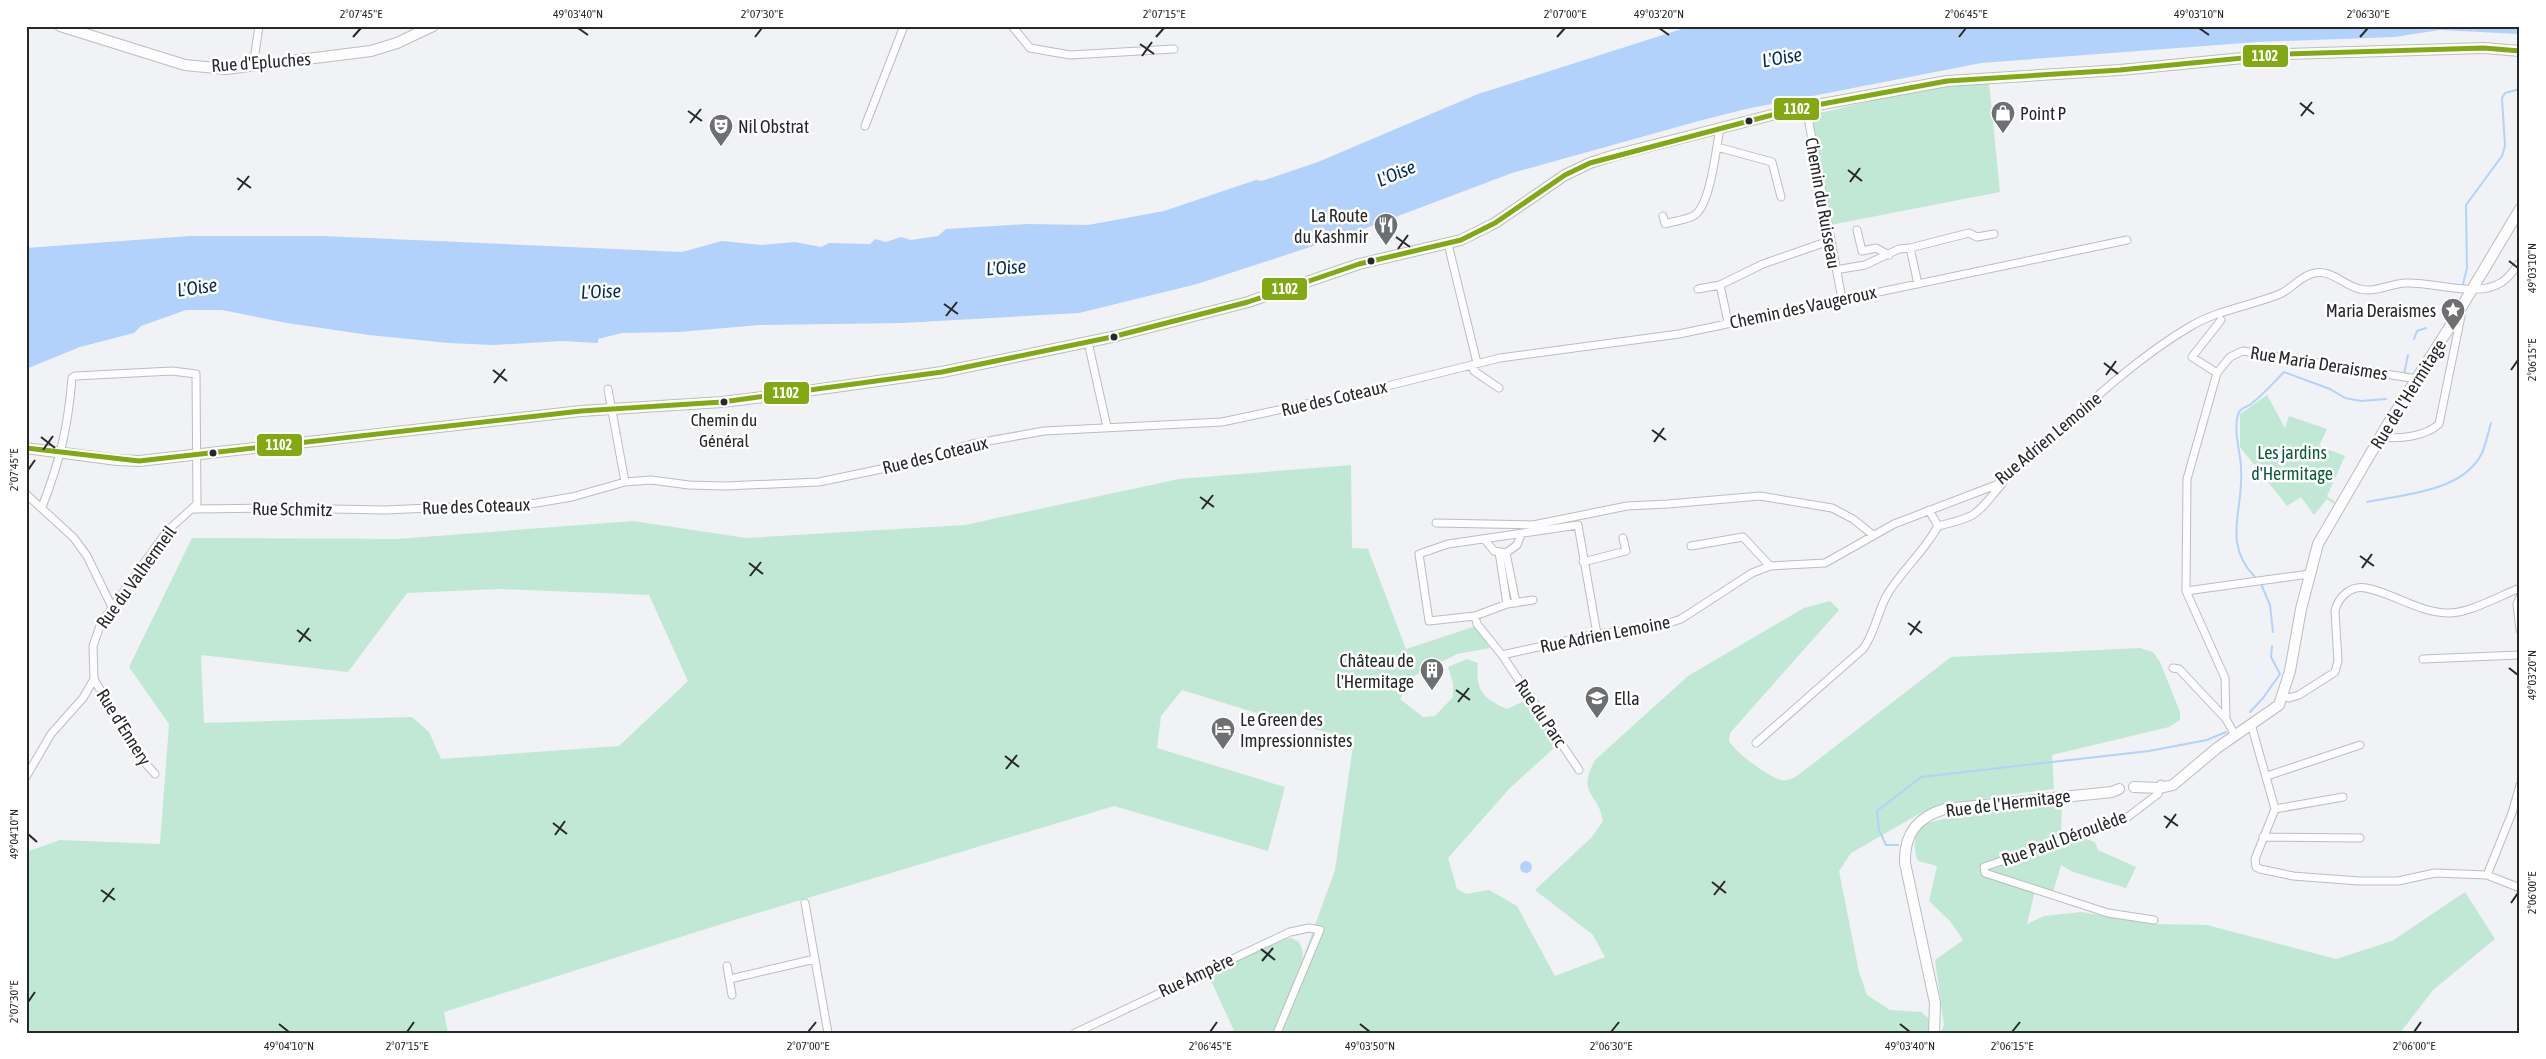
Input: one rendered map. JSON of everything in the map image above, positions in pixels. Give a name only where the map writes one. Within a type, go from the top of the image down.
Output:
[{"type":"main road","name":"Rue d'Epluches","points":[[60,26],[121,47],[185,65],[226,69],[372,51],[397,43],[433,26]]},
{"type":"main road","points":[[26,448],[139,461],[612,408],[722,402],[942,372],[1156,328],[1248,302],[1373,260],[1448,244],[1494,224],[1546,186],[1590,163],[1806,107],[1947,81],[2120,70],[2266,55],[2484,48],[2520,50]]},
{"type":"main road","name":"Rue de l'Hermitage","points":[[1934,1033],[1935,1003],[1905,863],[1906,844],[1915,825],[1930,814],[1963,807],[2134,787],[2161,786],[2185,774],[2232,737],[2275,708],[2282,696],[2291,668],[2310,571],[2317,546],[2520,209]]},
{"type":"street","points":[[254,67],[259,26]]},
{"type":"street","points":[[865,126],[904,26]]},
{"type":"street","points":[[1012,26],[1030,48],[1070,55],[1174,49]]},
{"type":"street","name":"Chemin du Ruisseau","points":[[1806,107],[1842,299]]},
{"type":"street","points":[[1663,216],[1665,224],[1688,218],[1701,209],[1707,194],[1720,128]]},
{"type":"street","points":[[1716,147],[1772,162],[1781,197]]},
{"type":"street","points":[[1857,230],[1862,251],[1876,248],[1889,255]]},
{"type":"street","points":[[1841,269],[1865,264],[1899,249],[1969,233],[1977,237],[1994,234]]},
{"type":"street","name":"Chemin des Vaugeroux","points":[[1474,364],[1680,334],[1728,322],[2128,240]]},
{"type":"street","points":[[1698,289],[1720,285],[1763,264],[1830,241]]},
{"type":"street","points":[[1448,244],[1474,371],[1499,388]]},
{"type":"street","points":[[1910,248],[1918,284]]},
{"type":"street","name":"Rue Adrien Lemoine","points":[[1502,655],[1597,634],[1657,627],[1681,619],[1752,573],[1770,566],[1825,563],[1894,524],[1996,484],[2007,478],[2111,385],[2156,349],[2192,325],[2227,310],[2280,294],[2312,273],[2330,274],[2353,287],[2366,290],[2405,283],[2472,289],[2492,286],[2502,282],[2520,263]]},
{"type":"street","points":[[1720,285],[1728,322]]},
{"type":"street","points":[[2381,437],[2422,434],[2432,431],[2439,424],[2461,316],[2458,314]]},
{"type":"street","points":[[2217,373],[2192,357],[2221,320]]},
{"type":"street","points":[[1088,342],[1107,427]]},
{"type":"street","name":"Rue Maria Deraismes","points":[[2232,737],[2226,719],[2225,678],[2186,590],[2187,479],[2217,373],[2230,357],[2243,351],[2417,379]]},
{"type":"street","name":"Rue des Coteaux","points":[[390,510],[519,507],[594,492],[625,482],[651,480],[689,485],[725,486],[819,482],[892,467],[972,444],[1044,431],[1222,422],[1367,391],[1474,364]]},
{"type":"street","points":[[42,507],[62,452],[69,415],[72,378],[75,376],[172,371],[196,374],[198,500],[194,509]]},
{"type":"street","points":[[608,389],[625,482]]},
{"type":"street","points":[[1756,743],[1863,649],[1869,641],[1886,596],[1923,549],[1938,526],[1961,522],[1972,516],[1982,509],[2007,478]]},
{"type":"street","points":[[26,494],[74,538],[88,556],[112,607]]},
{"type":"street","points":[[1436,523],[1533,525],[1627,506],[1760,496],[1832,508],[1854,519],[1873,536]]},
{"type":"street","name":"Rue Schmitz","points":[[194,509],[390,510]]},
{"type":"street","name":"Rue du Valhermeil","points":[[94,679],[93,646],[96,633],[112,607],[167,531],[194,509]]},
{"type":"street","points":[[1929,510],[1938,526]]},
{"type":"street","points":[[1533,600],[1507,604],[1475,616],[1429,621],[1419,554],[1448,544],[1521,535],[1578,525],[1597,634]]},
{"type":"street","points":[[1485,540],[1494,551],[1503,553],[1517,545],[1521,535]]},
{"type":"street","points":[[1691,546],[1743,537],[1770,566]]},
{"type":"street","points":[[1583,562],[1626,551],[1623,538]]},
{"type":"street","points":[[1503,553],[1516,603]]},
{"type":"street","points":[[1503,553],[1507,604]]},
{"type":"street","points":[[2186,590],[2310,571]]},
{"type":"street","points":[[2282,696],[2286,698],[2300,696],[2334,672],[2338,661],[2335,611],[2348,591],[2365,588],[2424,609],[2447,613],[2461,611],[2520,588]]},
{"type":"street","points":[[2520,597],[2517,601],[2520,630]]},
{"type":"street","name":"Rue du Parc","points":[[1475,616],[1477,624],[1502,655],[1579,770]]},
{"type":"street","points":[[2423,659],[2520,655]]},
{"type":"street","points":[[2173,668],[2179,669],[2226,719]]},
{"type":"street","points":[[26,777],[51,734],[83,698],[94,679]]},
{"type":"street","name":"Rue d'Ennery","points":[[94,679],[136,753],[155,774]]},
{"type":"street","points":[[2251,724],[2275,809],[2255,859],[2256,867],[2293,876],[2359,882],[2398,881],[2435,872],[2486,875],[2520,888]]},
{"type":"street","points":[[2267,776],[2360,745]]},
{"type":"street","points":[[2486,875],[2512,813],[2520,785]]},
{"type":"street","name":"Rue Paul Déroulède","points":[[2154,920],[2108,913],[1985,872],[1984,867],[2125,819],[2158,794],[2161,786]]},
{"type":"street","points":[[2275,809],[2343,797]]},
{"type":"street","points":[[2264,837],[2360,838]]},
{"type":"street","points":[[805,903],[828,1033]]},
{"type":"street","name":"Rue Ampère","points":[[1075,1033],[1290,932],[1309,928],[1320,930],[1277,1033]]},
{"type":"street","points":[[730,979],[815,959]]},
{"type":"street","points":[[727,966],[732,994]]},
{"type":"green space","points":[[1989,82],[2000,192],[1830,225],[1811,115],[1922,90],[1967,83]]},
{"type":"green space","name":"Les jardins d'Hermitage","points":[[2267,395],[2285,428],[2289,416],[2327,429],[2319,446],[2345,456],[2327,496],[2335,502],[2334,504],[2327,499],[2314,515],[2301,497],[2287,506],[2240,447],[2240,414]]},
{"type":"green space","points":[[1351,465],[1352,548],[1368,549],[1406,649],[1476,626],[1490,648],[1457,654],[1414,676],[1400,699],[1423,717],[1435,716],[1453,697],[1453,683],[1448,667],[1467,659],[1478,663],[1478,680],[1486,697],[1507,709],[1524,701],[1561,738],[1554,748],[1509,789],[1448,858],[1457,889],[1466,894],[1489,890],[1517,906],[1555,976],[1605,957],[1593,935],[1535,890],[1592,837],[1603,821],[1601,812],[1588,787],[1590,772],[1595,760],[1688,676],[1804,608],[1830,601],[1839,610],[1730,733],[1729,741],[1737,751],[1758,768],[1781,780],[1788,780],[1797,776],[1951,657],[2140,648],[2153,652],[2160,662],[2180,712],[2180,720],[2169,727],[2052,755],[2054,789],[1998,796],[1924,811],[1851,853],[1839,871],[1859,972],[1867,995],[1890,1010],[1921,1012],[1932,1021],[1927,1033],[1235,1033],[1208,974],[1284,939],[1291,938],[1299,942],[1303,952],[1302,961],[1335,870],[1354,739],[1286,722],[1182,690],[1161,716],[1157,748],[1285,787],[1268,851],[1114,806],[731,921],[444,1012],[448,1033],[26,1033],[26,852],[60,840],[160,844],[169,724],[129,667],[192,538],[397,539],[633,521],[746,538],[965,525],[1179,479]],"holes":[[[499,589],[649,595],[688,681],[619,746],[441,759],[429,732],[412,717],[204,723],[201,655],[348,672],[407,593]]]},
{"type":"green space","points":[[2062,804],[2061,835],[2063,842],[2082,838],[2095,842],[2098,850],[2136,867],[2126,888],[2073,872],[2061,865],[2053,892],[2036,887],[2027,924],[2044,916],[2081,912],[2154,924],[2207,925],[2336,959],[2392,941],[2465,892],[2495,939],[2433,990],[2400,1033],[1941,1033],[1944,1025],[1935,960],[1963,940],[1950,921],[1929,901],[1937,866],[1918,861],[1915,843],[1919,825],[1972,812]]},
{"type":"water","name":"L'Oise","points":[[1691,26],[2520,26],[2520,34],[2440,30],[2394,37],[2257,42],[1981,63],[1746,109],[1695,122],[1512,173],[1353,233],[1197,284],[1079,313],[903,323],[759,325],[679,332],[622,333],[598,339],[598,343],[562,341],[493,345],[448,343],[369,335],[287,323],[222,310],[186,310],[141,326],[134,333],[80,347],[26,369],[26,248],[190,236],[323,236],[682,252],[722,241],[761,245],[795,242],[821,247],[829,243],[870,244],[875,239],[886,242],[901,237],[911,240],[938,236],[946,229],[1028,224],[1088,225],[1164,211],[1256,180],[1262,181],[1318,162],[1478,94]]},
{"type":"water","points":[[1526,861],[1532,867],[1526,873],[1520,867]]},
{"type":"waterway","points":[[2463,284],[2467,268],[2466,205],[2502,156],[2505,146],[2502,98],[2505,93],[2520,89]]},
{"type":"waterway","points":[[2414,339],[2417,331],[2426,328]]},
{"type":"waterway","points":[[2404,374],[2408,355]]},
{"type":"waterway","points":[[2256,578],[2245,565],[2239,552],[2237,539],[2236,526],[2241,484],[2241,462],[2236,426],[2239,412],[2264,393],[2284,372],[2330,389],[2345,398],[2361,401],[2386,399]]},
{"type":"waterway","points":[[2367,502],[2431,489],[2447,484],[2461,476],[2473,466],[2482,453],[2491,423]]},
{"type":"waterway","points":[[2261,584],[2270,605],[2273,632]]},
{"type":"waterway","points":[[2250,712],[2263,698],[2280,674],[2271,657],[2272,646]]},
{"type":"waterway","points":[[1898,845],[1886,845],[1879,830],[1877,811],[1921,777],[2149,751],[2207,740],[2226,732]]},
{"type":"transit line","name":"1102","points":[[26,448],[139,461],[581,411],[722,402],[942,372],[1112,337],[1248,302],[1359,264],[1461,240],[1495,223],[1565,175],[1590,163],[1795,109],[1947,81],[2120,70],[2284,54],[2484,48],[2520,51]]},
{"type":"place","name":"Point P","points":[[2003,134]]},
{"type":"place","name":"Nil Obstrat","points":[[721,147]]},
{"type":"place","name":"La Route du Kashmir","points":[[1386,246]]},
{"type":"place","name":"Maria Deraismes","points":[[2453,331]]},
{"type":"place","name":"Chemin du Général","points":[[724,402]]},
{"type":"place","name":"Château de l'Hermitage","points":[[1432,691]]},
{"type":"place","name":"Ella","points":[[1597,719]]},
{"type":"place","name":"Le Green des Impressionnistes","points":[[1223,750]]}]
